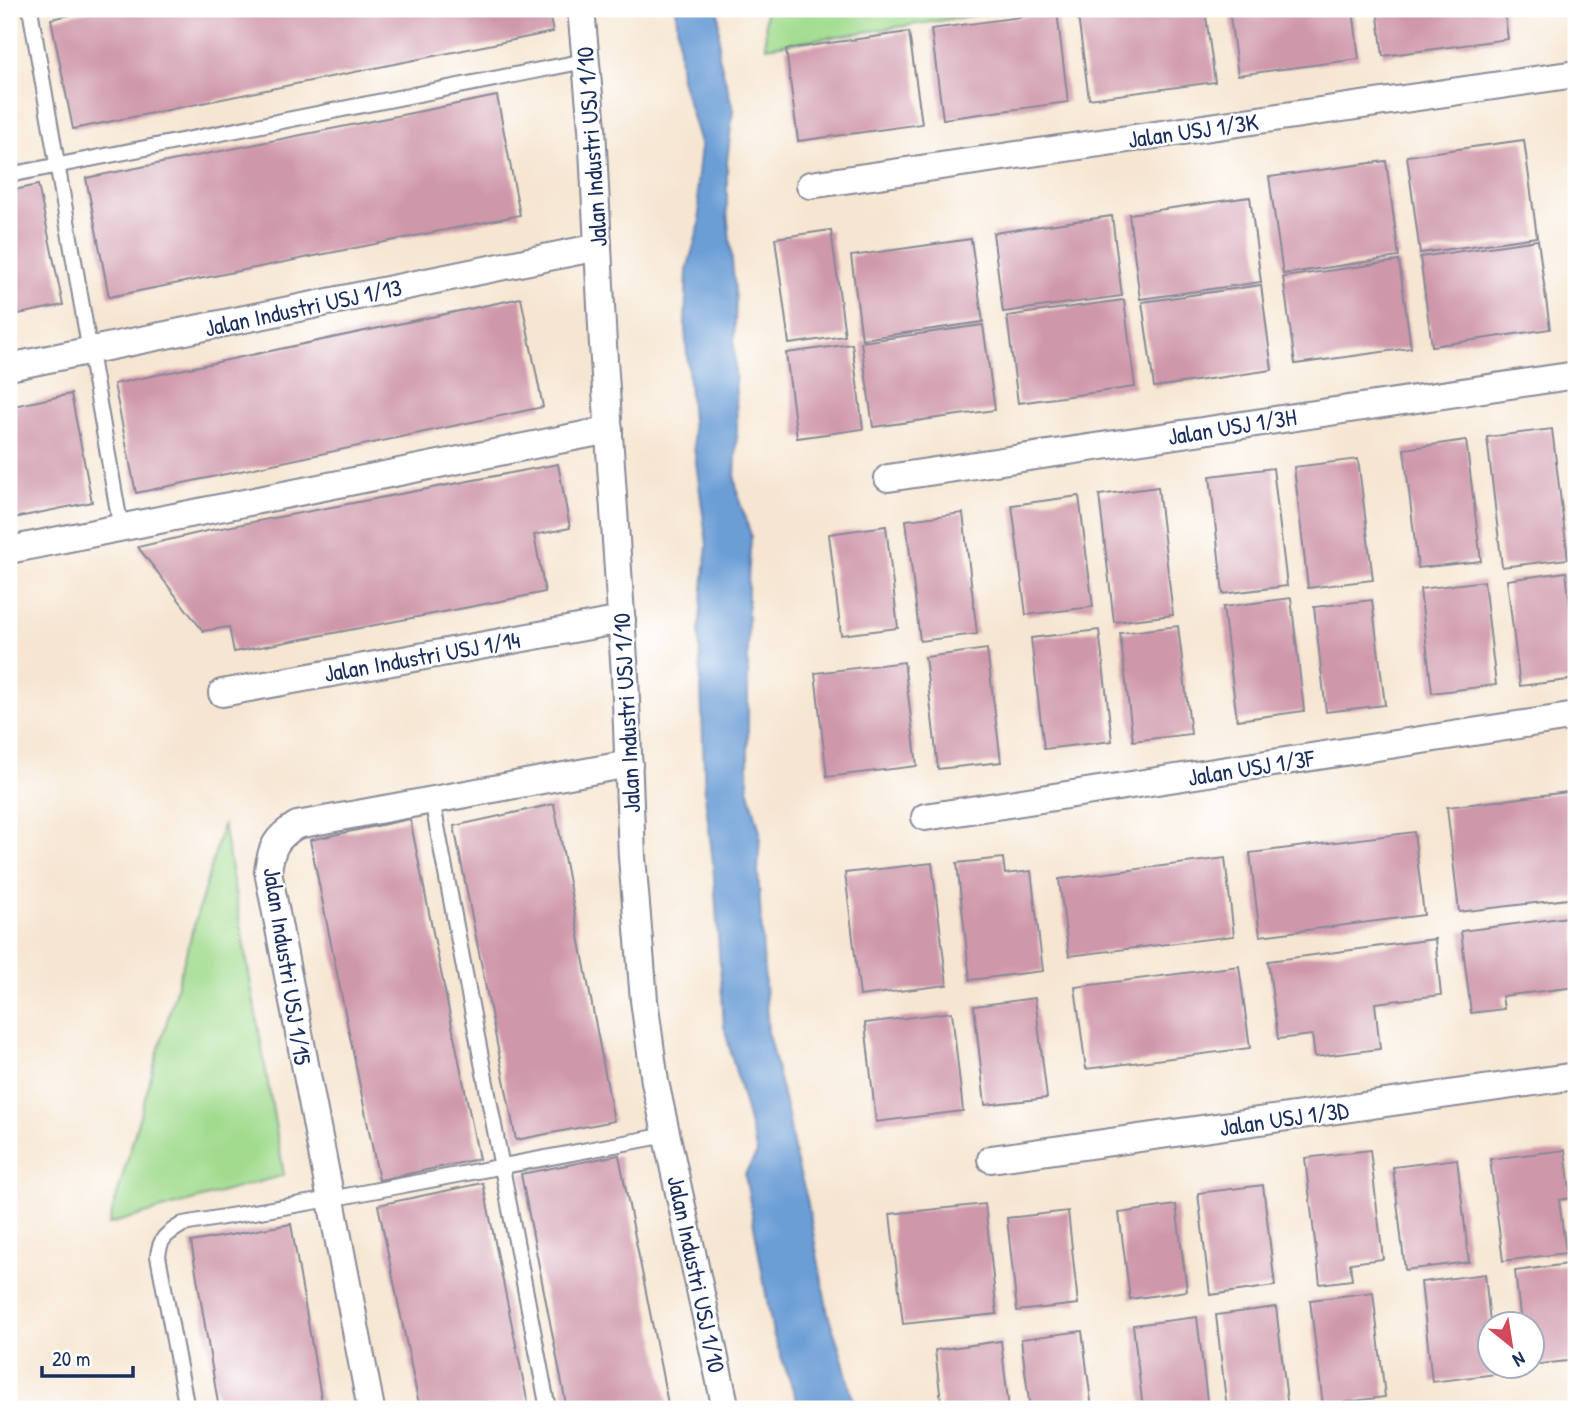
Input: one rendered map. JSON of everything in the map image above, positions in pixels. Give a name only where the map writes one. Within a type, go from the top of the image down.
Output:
[{"type":"street","name":"Jalan Industri USJ 1/10","points":[[581,9],[622,620],[632,857],[644,1000],[655,1082],[726,1409]]},
{"type":"street","name":"Jalan USJ 1/3K","points":[[810,186],[1576,74]]},
{"type":"street","name":"Jalan Industri USJ 1/13","points":[[9,368],[598,247]]},
{"type":"street","name":"Jalan USJ 1/3H","points":[[888,478],[1576,374]]},
{"type":"street","points":[[9,550],[609,430]]},
{"type":"street","name":"Jalan Industri USJ 1/14","points":[[222,693],[622,620]]},
{"type":"street","name":"Jalan USJ 1/3F","points":[[925,817],[1576,716]]},
{"type":"street","name":"Jalan Industri USJ 1/15","points":[[371,1409],[268,871],[272,848],[282,834],[297,825],[629,764]]},
{"type":"street","name":"Jalan USJ 1/3D","points":[[991,1159],[1576,1076]]},
{"type":"lane","points":[[30,9],[121,529]]},
{"type":"lane","points":[[9,175],[585,61]]},
{"type":"lane","points":[[432,800],[548,1409]]},
{"type":"lane","points":[[187,1409],[158,1256],[159,1243],[169,1232],[183,1224],[667,1135]]},
{"type":"green space","points":[[765,9],[1016,9],[766,47]]},
{"type":"green space","points":[[223,824],[284,1175],[109,1224]]},
{"type":"water","points":[[676,9],[719,9],[719,56],[733,109],[727,162],[727,211],[736,301],[735,480],[751,535],[748,582],[748,787],[760,832],[758,872],[768,1034],[807,1199],[828,1314],[855,1409],[800,1409],[773,1334],[745,1174],[757,1153],[724,1026],[713,862],[705,796],[699,630],[707,545],[694,447],[685,328],[687,270],[700,223],[697,183],[701,146],[681,79]]},
{"type":"building","points":[[99,9],[548,9],[553,32],[73,129],[51,19]]},
{"type":"building","points":[[1077,9],[1205,9],[1215,82],[1089,99]]},
{"type":"building","points":[[1229,9],[1353,9],[1359,59],[1238,75]]},
{"type":"building","points":[[1377,9],[1504,9],[1508,39],[1383,56]]},
{"type":"building","points":[[1057,12],[1068,102],[943,119],[931,29]]},
{"type":"building","points":[[909,32],[922,124],[798,141],[786,49]]},
{"type":"building","points":[[497,96],[520,215],[109,297],[86,178]]},
{"type":"building","points":[[1524,140],[1537,237],[1420,253],[1407,156]]},
{"type":"building","points":[[1386,161],[1399,257],[1283,274],[1269,177]]},
{"type":"building","points":[[38,185],[63,305],[9,316],[9,191]]},
{"type":"building","points":[[1250,197],[1261,282],[1140,299],[1129,214]]},
{"type":"building","points":[[1112,216],[1122,296],[1003,312],[993,233]]},
{"type":"building","points":[[831,230],[845,336],[789,344],[775,238]]},
{"type":"building","points":[[971,239],[983,322],[862,339],[851,256]]},
{"type":"building","points":[[1538,240],[1550,329],[1432,346],[1420,257]]},
{"type":"building","points":[[1399,261],[1411,348],[1295,364],[1283,277]]},
{"type":"building","points":[[1261,285],[1272,370],[1154,387],[1142,302]]},
{"type":"building","points":[[521,298],[543,407],[136,493],[114,384]]},
{"type":"building","points":[[1124,300],[1135,387],[1018,403],[1007,316]]},
{"type":"building","points":[[983,325],[995,410],[873,427],[861,342]]},
{"type":"building","points":[[852,344],[863,429],[797,438],[786,353]]},
{"type":"building","points":[[71,394],[92,502],[9,519],[9,407]]},
{"type":"building","points":[[1552,429],[1568,559],[1502,567],[1487,437]]},
{"type":"building","points":[[1466,440],[1481,561],[1418,568],[1404,449]]},
{"type":"building","points":[[1358,459],[1373,580],[1308,588],[1294,467]]},
{"type":"building","points":[[558,464],[570,528],[534,535],[545,592],[506,600],[234,652],[229,627],[203,631],[138,547],[211,530]]},
{"type":"building","points":[[1273,468],[1287,586],[1223,594],[1210,476]]},
{"type":"building","points":[[1158,487],[1173,615],[1114,622],[1099,495]]},
{"type":"building","points":[[1079,496],[1093,607],[1026,615],[1012,505]]},
{"type":"building","points":[[963,513],[977,634],[920,641],[906,520]]},
{"type":"building","points":[[886,526],[898,628],[841,635],[829,534]]},
{"type":"building","points":[[1566,572],[1576,679],[1520,686],[1507,580]]},
{"type":"building","points":[[1484,581],[1496,685],[1432,693],[1420,589]]},
{"type":"building","points":[[1291,598],[1304,711],[1237,720],[1223,607]]},
{"type":"building","points":[[1372,600],[1385,705],[1326,712],[1314,607]]},
{"type":"building","points":[[1178,626],[1191,734],[1133,741],[1120,633]]},
{"type":"building","points":[[1099,630],[1112,741],[1044,749],[1031,638]]},
{"type":"building","points":[[987,649],[1001,762],[938,769],[925,657]]},
{"type":"building","points":[[904,662],[917,766],[827,777],[815,673]]},
{"type":"building","points":[[1576,791],[1576,898],[1459,912],[1447,807]]},
{"type":"building","points":[[554,804],[614,1121],[516,1140],[454,826]]},
{"type":"building","points":[[410,819],[479,1159],[379,1180],[310,840]]},
{"type":"building","points":[[1414,832],[1424,915],[1260,936],[1250,853]]},
{"type":"building","points":[[1003,858],[1005,874],[1031,871],[1043,971],[970,980],[957,863]]},
{"type":"building","points":[[1225,858],[1234,936],[1069,956],[1059,879]]},
{"type":"building","points":[[932,863],[947,985],[860,996],[845,873]]},
{"type":"building","points":[[1576,916],[1576,987],[1502,996],[1504,1009],[1471,1013],[1461,931]]},
{"type":"building","points":[[1435,939],[1441,995],[1375,1003],[1380,1049],[1315,1057],[1312,1035],[1278,1039],[1268,961]]},
{"type":"building","points":[[1239,966],[1250,1048],[1086,1069],[1075,987]]},
{"type":"building","points":[[1035,998],[1047,1098],[985,1105],[974,1006]]},
{"type":"building","points":[[952,1012],[963,1111],[876,1122],[865,1023]]},
{"type":"building","points":[[1370,1150],[1383,1259],[1350,1263],[1352,1280],[1320,1284],[1305,1158]]},
{"type":"building","points":[[1565,1150],[1571,1198],[1559,1200],[1566,1253],[1503,1261],[1490,1159]]},
{"type":"building","points":[[619,1155],[669,1409],[567,1409],[521,1174]]},
{"type":"building","points":[[1457,1159],[1469,1262],[1405,1270],[1393,1167]]},
{"type":"building","points":[[483,1183],[529,1409],[420,1409],[378,1205]]},
{"type":"building","points":[[1263,1185],[1275,1286],[1210,1295],[1198,1193]]},
{"type":"building","points":[[985,1204],[997,1314],[903,1324],[890,1214]]},
{"type":"building","points":[[1176,1205],[1187,1291],[1130,1299],[1119,1213]]},
{"type":"building","points":[[1068,1211],[1078,1304],[1017,1311],[1007,1218]]},
{"type":"building","points":[[291,1224],[323,1409],[219,1409],[191,1242]]},
{"type":"building","points":[[1576,1263],[1576,1360],[1546,1363],[1546,1310],[1519,1310],[1515,1271]]},
{"type":"building","points":[[1485,1274],[1489,1310],[1476,1310],[1476,1377],[1432,1382],[1421,1282]]},
{"type":"building","points":[[1373,1292],[1385,1397],[1323,1405],[1310,1300]]},
{"type":"building","points":[[1276,1307],[1288,1409],[1227,1409],[1216,1315]]},
{"type":"building","points":[[1197,1317],[1208,1409],[1143,1409],[1133,1325]]},
{"type":"building","points":[[1082,1331],[1092,1409],[1030,1409],[1021,1339]]},
{"type":"building","points":[[1001,1341],[1009,1409],[942,1409],[935,1350]]}]
